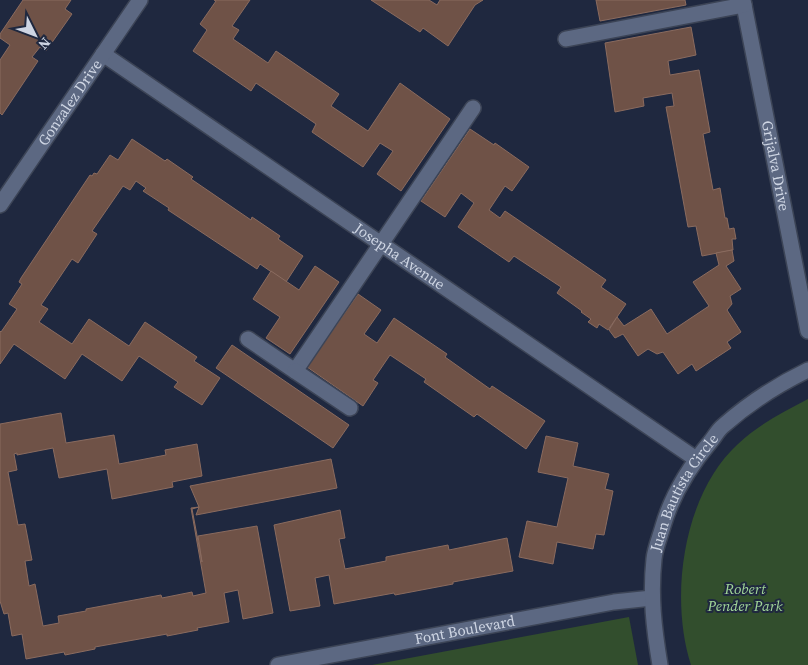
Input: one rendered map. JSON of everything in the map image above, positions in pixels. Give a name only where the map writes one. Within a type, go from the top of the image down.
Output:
[{"type":"street","name":"Gonzalez Drive","points":[[0,205],[140,0]]},
{"type":"street","points":[[566,39],[743,2]]},
{"type":"street","name":"Grijalva Drive","points":[[743,2],[808,331]]},
{"type":"street","name":"Josepha Avenue","points":[[103,54],[696,459]]},
{"type":"street","points":[[295,371],[473,108]]},
{"type":"street","points":[[248,339],[350,408]]},
{"type":"street","name":"Juan Bautista Circle","points":[[660,665],[653,621],[654,557],[667,514],[679,488],[696,459],[723,426],[750,404],[783,382],[808,370]]},
{"type":"street","name":"Font Boulevard","points":[[278,665],[614,602],[652,598]]},
{"type":"green space","name":"Robert Pender Park","points":[[808,399],[808,665],[691,665],[684,638],[681,609],[682,578],[693,518],[704,490],[719,465],[746,437],[771,419]]},
{"type":"green space","points":[[629,617],[638,665],[372,665]]},
{"type":"building","points":[[23,0],[71,0],[65,9],[72,14],[46,51],[40,47],[32,57],[38,61],[2,115],[0,113],[0,60],[10,45],[0,38],[0,34]]},
{"type":"building","points":[[214,0],[250,0],[232,26],[239,30],[233,39],[268,63],[276,51],[339,94],[331,106],[368,131],[400,83],[450,119],[401,191],[377,174],[393,151],[380,143],[363,167],[312,132],[316,124],[256,83],[251,91],[193,51],[207,30],[200,24],[216,1]]},
{"type":"building","points":[[371,0],[429,0],[437,5],[440,0],[483,0],[475,5],[448,46],[423,28],[420,32]]},
{"type":"building","points":[[596,0],[685,0],[686,5],[600,21]]},
{"type":"building","points":[[691,27],[696,55],[668,61],[670,75],[699,70],[710,132],[703,134],[713,190],[720,188],[725,218],[727,218],[729,229],[734,228],[736,239],[732,239],[733,250],[702,256],[696,226],[688,227],[666,107],[674,106],[672,93],[643,98],[644,106],[615,112],[605,43]]},
{"type":"building","points":[[470,129],[494,145],[495,143],[529,167],[512,191],[505,186],[489,210],[500,218],[505,211],[606,280],[601,287],[626,304],[608,330],[599,324],[597,328],[588,322],[591,319],[557,293],[561,287],[514,256],[509,262],[458,227],[474,203],[461,193],[445,217],[421,201]]},
{"type":"building","points":[[132,139],[165,161],[167,159],[193,177],[191,179],[251,220],[252,217],[280,236],[278,239],[303,256],[286,282],[260,264],[257,269],[168,210],[169,208],[143,191],[146,188],[136,181],[130,190],[123,186],[92,231],[97,234],[78,263],[72,259],[41,305],[48,309],[39,322],[72,344],[89,319],[129,346],[145,322],[197,357],[194,361],[220,378],[202,405],[174,387],[178,382],[139,356],[122,381],[82,354],[65,379],[14,344],[0,364],[0,331],[17,309],[9,304],[22,284],[19,282],[21,278],[90,175],[97,174],[110,155],[118,160]]},
{"type":"building","points":[[732,250],[734,261],[726,266],[741,289],[730,296],[732,304],[727,310],[741,332],[727,342],[731,348],[696,371],[692,364],[678,374],[663,352],[657,354],[648,349],[638,356],[623,334],[615,338],[609,330],[617,317],[624,326],[651,309],[667,334],[709,306],[693,282],[719,265],[716,253]]},
{"type":"building","points":[[315,266],[339,282],[290,354],[266,338],[280,317],[253,299],[271,271],[299,290]]},
{"type":"building","points":[[358,294],[381,310],[364,334],[377,343],[394,318],[447,354],[445,357],[490,389],[492,386],[545,421],[526,449],[477,414],[474,417],[424,382],[426,379],[390,355],[373,380],[378,383],[363,406],[307,367]]},
{"type":"building","points":[[232,345],[349,425],[333,448],[216,368]]},
{"type":"building","points":[[61,413],[66,443],[114,435],[119,464],[166,455],[165,450],[197,444],[202,476],[172,482],[173,487],[112,499],[107,469],[59,478],[53,448],[14,454],[17,470],[8,472],[18,525],[25,524],[32,560],[25,561],[29,586],[35,584],[43,626],[59,623],[58,616],[86,611],[86,609],[161,595],[162,598],[192,592],[193,596],[206,593],[191,508],[199,507],[192,509],[202,562],[198,536],[257,526],[273,613],[243,619],[238,590],[224,593],[229,622],[167,636],[167,634],[95,647],[95,649],[65,655],[64,652],[26,659],[22,634],[12,636],[8,613],[4,614],[0,601],[0,424]]},
{"type":"building","points":[[546,436],[578,443],[573,466],[609,474],[605,489],[613,491],[604,535],[596,534],[593,549],[557,542],[553,564],[519,557],[527,521],[557,527],[568,478],[538,472]]},
{"type":"building","points":[[331,459],[337,488],[196,515],[199,507],[190,486]]},
{"type":"building","points":[[340,510],[345,538],[339,539],[345,569],[386,561],[386,557],[448,545],[449,550],[507,538],[513,571],[395,595],[394,593],[334,604],[329,575],[315,578],[320,606],[290,611],[274,525]]}]
